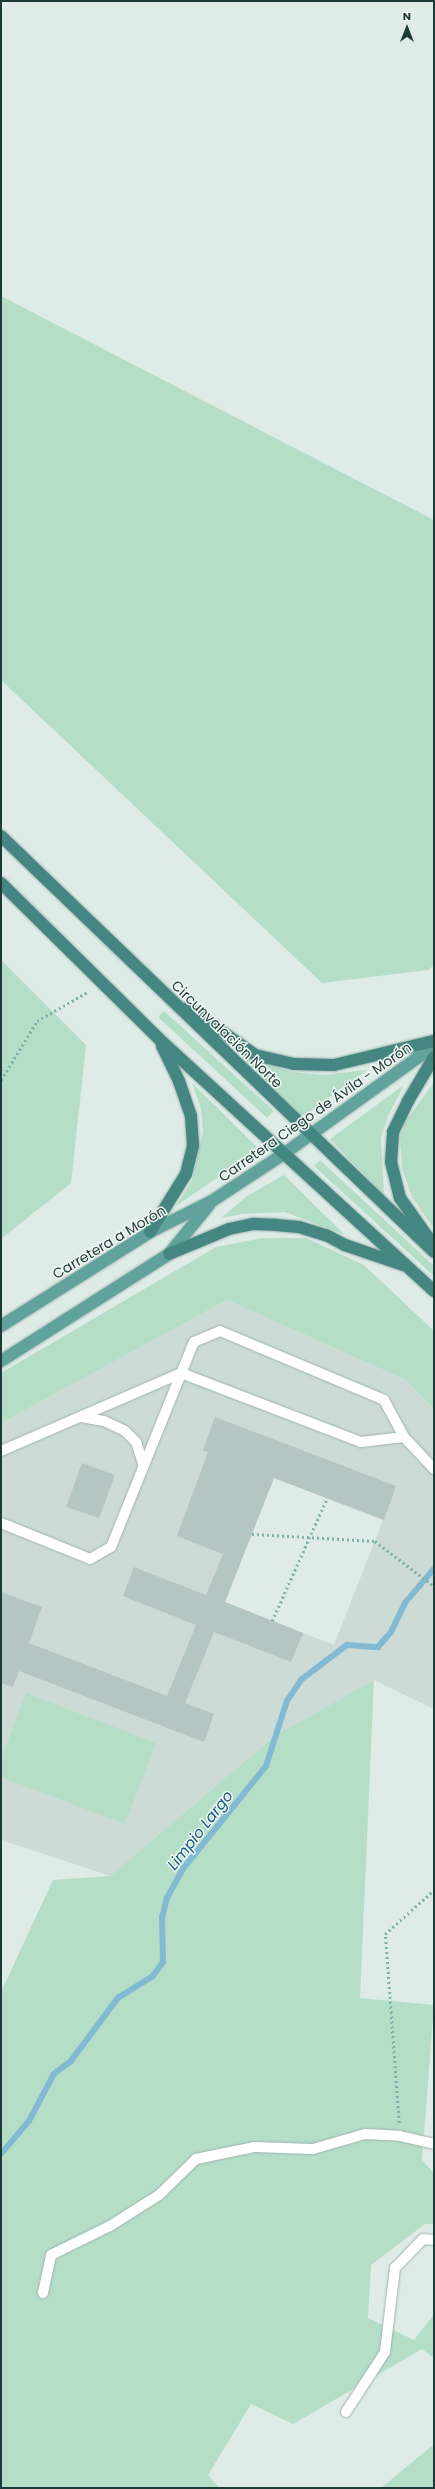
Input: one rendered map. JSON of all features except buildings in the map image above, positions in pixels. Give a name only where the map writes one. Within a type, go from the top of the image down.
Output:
[{"type":"highway","name":"Circunvalación Norte","points":[[1,836],[434,1252]]},
{"type":"highway","points":[[1,883],[159,1039],[434,1291]]},
{"type":"highway","points":[[156,986],[255,1055],[294,1064],[334,1065],[434,1041]]},
{"type":"highway","points":[[150,1232],[186,1174],[193,1145],[191,1116],[179,1081],[159,1039]]},
{"type":"highway","points":[[434,1057],[408,1101],[393,1132],[391,1162],[400,1198],[434,1246]]},
{"type":"highway","points":[[168,1254],[229,1229],[253,1224],[276,1225],[299,1227],[326,1235],[345,1245],[408,1267]]},
{"type":"main road","name":"Carretera Ciego de Ávila - Morón","points":[[212,1201],[285,1153],[434,1046]]},
{"type":"main road","name":"Carretera a Morón","points":[[1,1326],[150,1232],[212,1201]]},
{"type":"main road","points":[[1,1361],[168,1254],[212,1201]]},
{"type":"lane","points":[[1,1523],[90,1559],[111,1547],[194,1342],[220,1331],[384,1400],[404,1437],[434,1469]]},
{"type":"lane","points":[[1,1450],[181,1374],[361,1442],[404,1437]]},
{"type":"lane","points":[[81,1417],[104,1421],[125,1431],[136,1442],[144,1466]]},
{"type":"lane","points":[[43,2293],[51,2255],[110,2226],[160,2196],[196,2159],[254,2147],[313,2149],[365,2134],[400,2136],[434,2144]]},
{"type":"lane","points":[[346,2412],[385,2352],[395,2268],[423,2239],[434,2240]]},
{"type":"path","points":[[1,1080],[37,1021],[102,983]]},
{"type":"path","points":[[272,1621],[327,1498]]},
{"type":"path","points":[[252,1534],[375,1541],[434,1586]]},
{"type":"path","points":[[400,2136],[385,1934],[434,1890]]},
{"type":"shaded area","points":[[227,1300],[406,1380],[434,1409],[434,1709],[374,1680],[276,1735],[110,1876],[1,1840],[1,1423]],"holes":[[[274,1478],[383,1520],[334,1645],[225,1602]]]},
{"type":"green space","points":[[1,296],[434,520],[434,965],[428,970],[322,983],[1,680]]},
{"type":"green space","points":[[1,960],[86,1045],[71,1183],[1,1239]]},
{"type":"green space","points":[[164,1011],[274,1111],[267,1118],[158,1017]]},
{"type":"green space","points":[[235,1052],[292,1072],[323,1075],[367,1070],[302,1117]]},
{"type":"green space","points":[[434,1082],[434,1229],[412,1197],[402,1169],[400,1136],[406,1121]]},
{"type":"green space","points":[[192,1083],[259,1149],[176,1206],[192,1181],[203,1132],[201,1109]]},
{"type":"green space","points":[[404,1085],[389,1114],[381,1137],[384,1196],[330,1139]]},
{"type":"green space","points":[[320,1160],[434,1266],[434,1276],[314,1166]]},
{"type":"green space","points":[[284,1175],[345,1235],[285,1212],[242,1214],[221,1218],[247,1196]]},
{"type":"green space","points":[[263,1238],[306,1238],[364,1265],[434,1331],[434,1409],[406,1380],[227,1300],[1,1423],[1,1373],[216,1247]]},
{"type":"green space","points":[[374,1680],[360,1998],[434,2005],[422,2160],[434,2173],[434,2224],[425,2224],[371,2265],[368,2318],[414,2340],[434,2314],[434,2358],[422,2349],[293,2424],[251,2404],[208,2475],[219,2488],[1,2488],[1,1992],[53,1880],[110,1876],[276,1735]]},
{"type":"green space","points":[[26,1693],[156,1743],[125,1824],[1,1777],[1,1760]]},
{"type":"green space","points":[[434,2444],[434,2488],[381,2488]]},
{"type":"waterway","name":"Limpio Largo","points":[[1,2154],[29,2121],[54,2074],[71,2061],[118,1998],[153,1976],[163,1962],[162,1918],[167,1898],[183,1869],[266,1766],[287,1701],[301,1680],[347,1645],[378,1647],[391,1632],[405,1603],[434,1569]]}]
